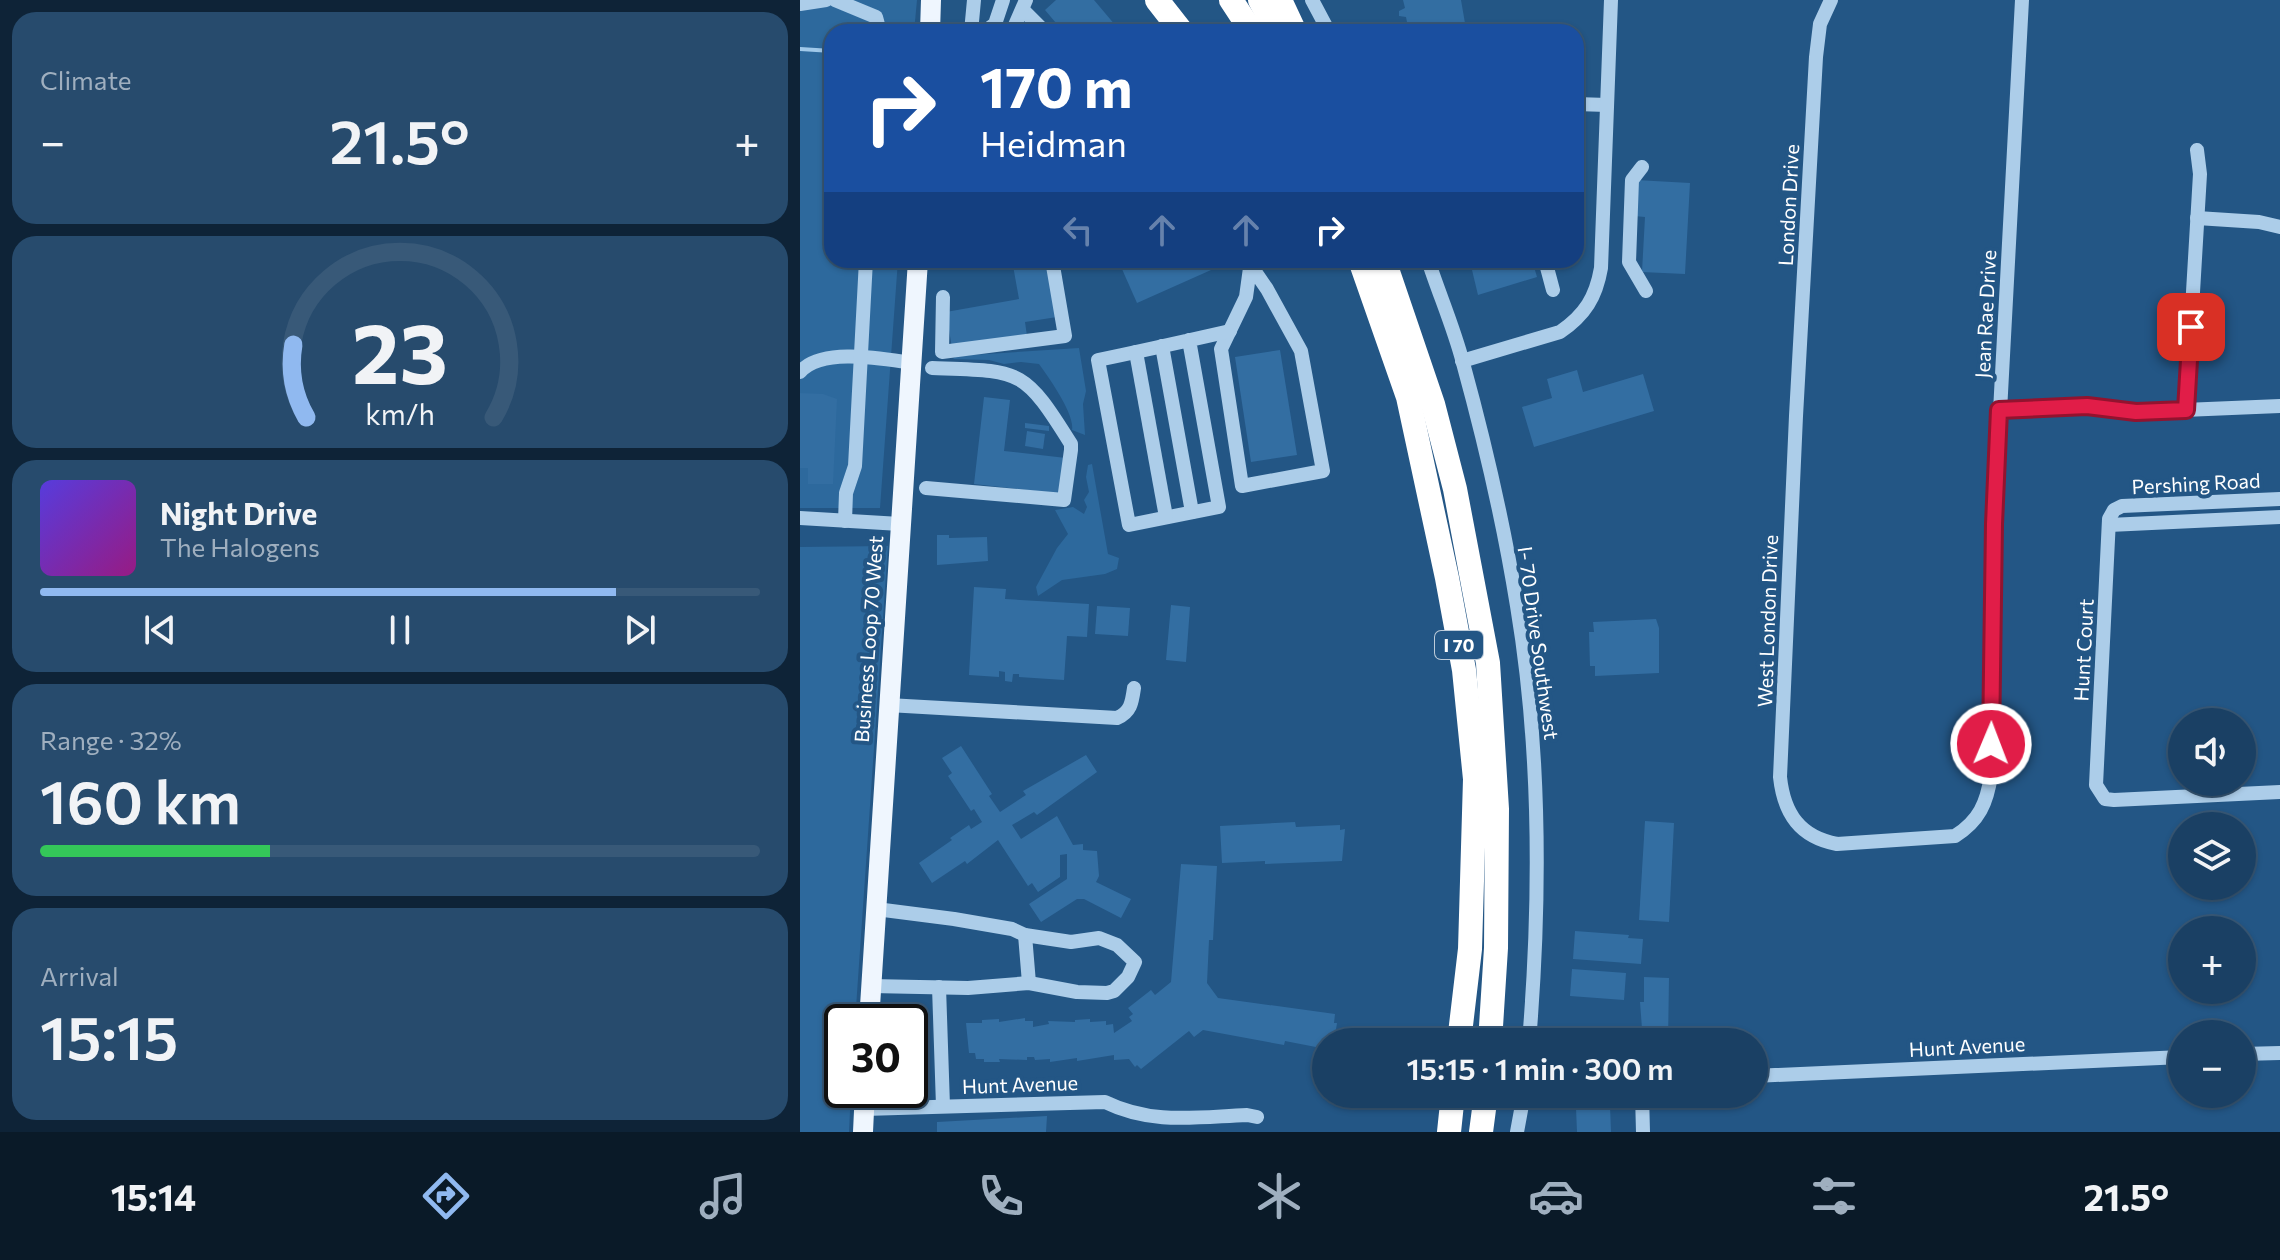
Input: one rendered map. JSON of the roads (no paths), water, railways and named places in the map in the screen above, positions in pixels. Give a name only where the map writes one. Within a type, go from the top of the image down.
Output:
[{"type":"highway","points":[[1157,0],[1176,24]]},
{"type":"highway","points":[[1231,0],[1247,24]]},
{"type":"highway","points":[[1260,0],[1273,24]]},
{"type":"highway","points":[[1280,0],[1291,24]]},
{"type":"highway","points":[[1349,268],[1382,323]]},
{"type":"highway","name":"I 70","points":[[1363,268],[1408,397],[1464,670],[1475,779],[1470,949],[1461,1028]]},
{"type":"highway","name":"I 70","points":[[1387,268],[1433,404],[1455,489],[1488,663],[1497,809],[1496,948],[1491,1028]]},
{"type":"highway","points":[[1449,1132],[1452,1108]]},
{"type":"highway","points":[[1481,1132],[1484,1108]]},
{"type":"main road","points":[[930,24],[931,0]]},
{"type":"main road","name":"Business Loop 70 West","points":[[870,1004],[900,524],[922,366],[918,268]]},
{"type":"main road","points":[[863,1132],[864,1108]]},
{"type":"street","points":[[806,2],[826,0]]},
{"type":"street","points":[[835,0],[876,17]]},
{"type":"street","points":[[872,0],[878,24]]},
{"type":"street","points":[[972,24],[974,0]]},
{"type":"street","points":[[995,24],[1003,0]]},
{"type":"street","points":[[1312,0],[1325,24]]},
{"type":"street","points":[[1462,361],[1560,332],[1588,307],[1597,291],[1602,261],[1611,0]]},
{"type":"street","name":"London Drive","points":[[1796,416],[1816,57],[1820,24],[1831,0]]},
{"type":"street","name":"Jean Rae Drive","points":[[1797,825],[1809,835],[1837,844],[1955,836],[1970,827],[1981,814],[1988,797],[1991,775],[1994,524],[2022,0]]},
{"type":"street","points":[[1014,24],[1025,5],[1039,24]]},
{"type":"street","points":[[1584,104],[1607,105]]},
{"type":"street","points":[[2186,410],[2200,174],[2197,150]]},
{"type":"street","points":[[1642,167],[1632,180],[1629,262],[1646,291]]},
{"type":"street","points":[[2197,218],[2259,222],[2280,227]]},
{"type":"street","points":[[1602,261],[1629,262]]},
{"type":"street","points":[[845,521],[846,493],[855,466],[866,268]]},
{"type":"street","points":[[943,297],[942,352],[1065,336],[1053,268]]},
{"type":"street","points":[[1248,268],[1246,297],[1221,349],[1242,486],[1323,471],[1301,351],[1267,289],[1251,268]]},
{"type":"street","name":"I- 70 Drive Southwest","points":[[1431,268],[1462,361],[1499,511],[1518,608],[1532,737],[1537,875],[1530,1028]]},
{"type":"street","points":[[1547,268],[1553,290]]},
{"type":"street","points":[[1189,340],[1219,507],[1129,525],[1098,360],[1136,352],[1162,346],[1189,340],[1230,331]]},
{"type":"street","points":[[1162,346],[1192,512]]},
{"type":"street","points":[[1136,352],[1166,517]]},
{"type":"street","points":[[800,372],[802,368],[826,359],[862,356],[922,366],[1005,371],[1017,376],[1040,395],[1071,444],[1064,500],[926,488]]},
{"type":"street","points":[[1999,410],[2087,406],[2136,412],[2280,406]]},
{"type":"street","name":"West London Drive","points":[[1796,416],[1780,777],[1785,803],[1797,825]]},
{"type":"street","name":"Pershing Road","points":[[2114,510],[2122,506],[2280,499]]},
{"type":"street","points":[[2239,501],[2240,519]]},
{"type":"street","points":[[2197,503],[2199,521]]},
{"type":"street","name":"Hunt Court","points":[[2114,510],[2109,525],[2096,785],[2100,793],[2105,799],[2114,800],[2280,792]]},
{"type":"street","points":[[2109,525],[2280,517]]},
{"type":"street","points":[[800,518],[900,524]]},
{"type":"street","points":[[888,705],[1117,718],[1126,714],[1134,688]]},
{"type":"street","points":[[871,986],[1029,983],[1077,992],[1107,993],[1114,991],[1128,977],[1135,962],[1117,945],[1099,938],[1071,942],[1025,935],[1012,929],[876,909]]},
{"type":"street","points":[[1025,935],[1029,983]]},
{"type":"street","points":[[939,987],[943,1106]]},
{"type":"street","points":[[2256,1054],[2280,1053]]},
{"type":"street","name":"Hunt Avenue","points":[[1768,1075],[2168,1058]]},
{"type":"street","name":"Hunt Avenue","points":[[928,1105],[1105,1102],[1126,1112],[1151,1118],[1257,1117]]},
{"type":"street","points":[[1517,1132],[1521,1108]]},
{"type":"street","points":[[1642,1108],[1643,1132]]},
{"type":"waterway","points":[[800,49],[824,50]]}]
